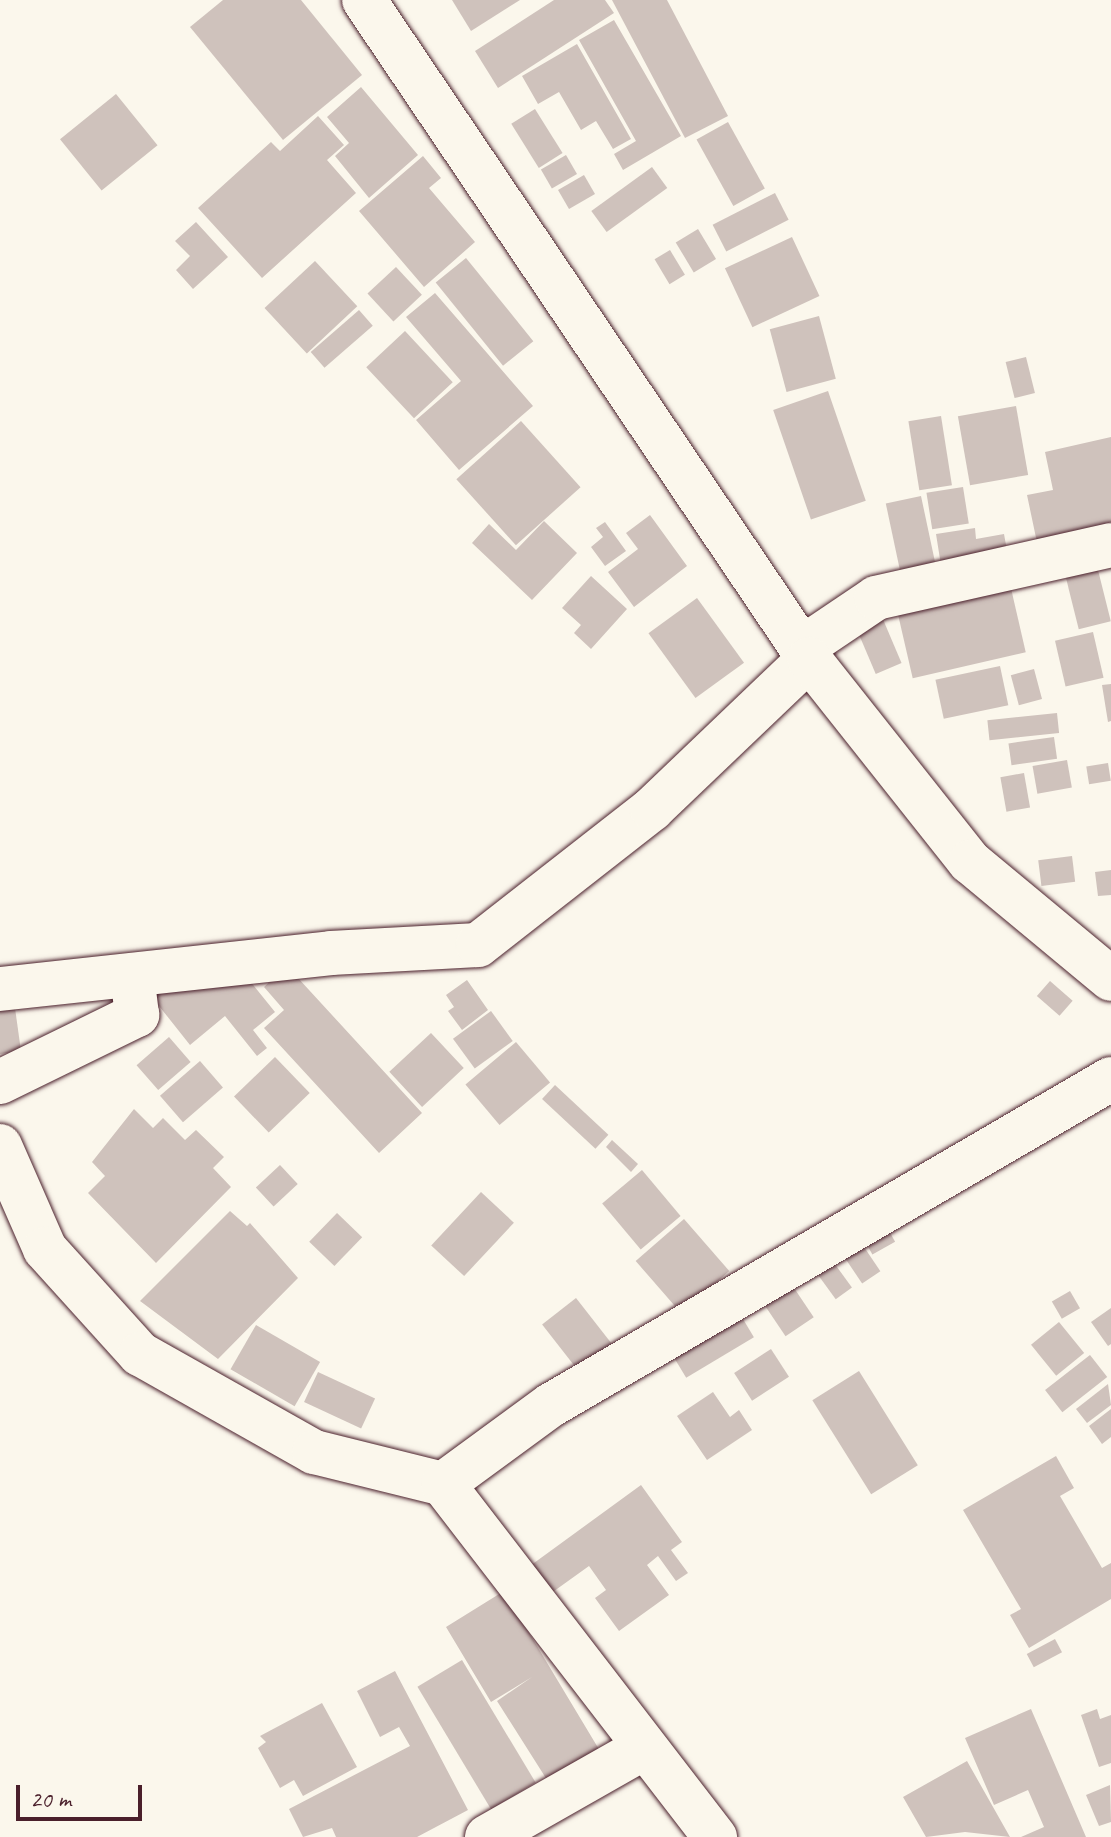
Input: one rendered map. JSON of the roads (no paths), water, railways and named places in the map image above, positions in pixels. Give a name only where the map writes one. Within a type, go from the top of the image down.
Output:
[{"type":"street","points":[[364,0],[806,653],[970,862],[1111,979]]},
{"type":"street","points":[[0,989],[478,945],[652,809],[806,653],[876,598],[1111,545]]},
{"type":"street","points":[[0,1082],[137,1015],[132,975]]},
{"type":"street","points":[[443,1484],[551,1405],[1111,1079]]},
{"type":"street","points":[[0,1146],[45,1249],[140,1354],[314,1452],[443,1484],[642,1749],[715,1837]]},
{"type":"street","points":[[487,1837],[642,1749]]}]
